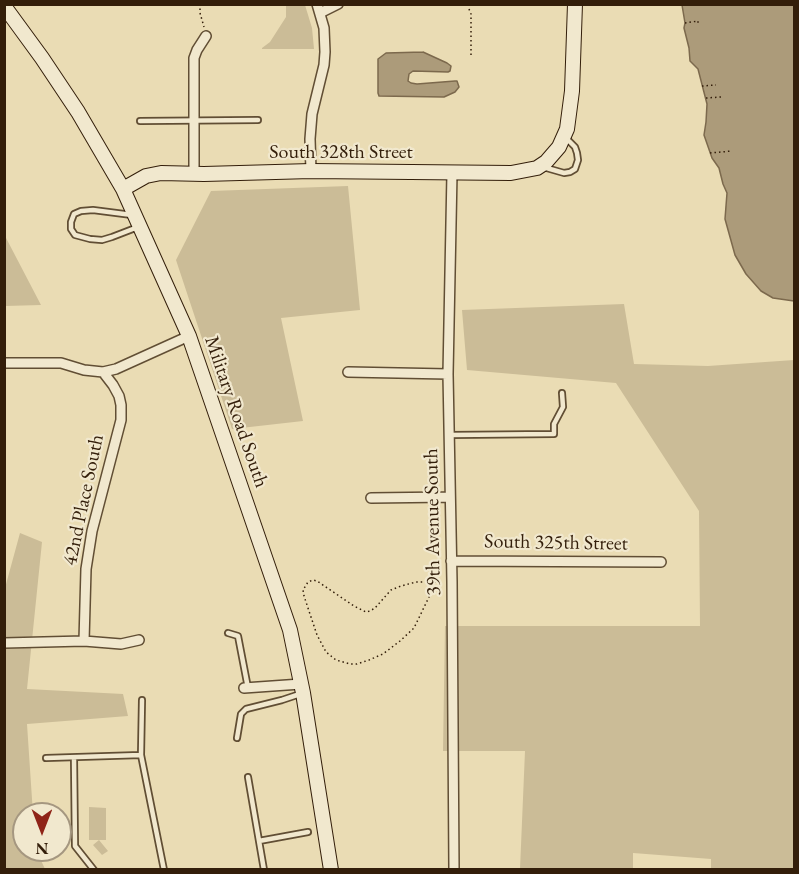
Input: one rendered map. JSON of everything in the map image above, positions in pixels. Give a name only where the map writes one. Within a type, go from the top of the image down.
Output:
[{"type":"main road","points":[[540,166],[555,151],[567,129],[572,102],[575,4]]},
{"type":"main road","name":"Military Road South","points":[[4,6],[78,112],[123,189],[189,336],[290,630],[302,689],[331,870]]},
{"type":"main road","name":"South 328th Street","points":[[123,189],[146,176],[161,173],[311,171],[511,173],[527,171],[540,166]]},
{"type":"street","points":[[311,171],[312,114],[326,52],[324,28],[319,9],[338,4]]},
{"type":"street","points":[[194,174],[194,58],[206,36]]},
{"type":"street","name":"39th Avenue South","points":[[452,173],[448,374],[454,870]]},
{"type":"street","points":[[4,363],[61,363],[84,370],[103,372],[116,369],[189,336]]},
{"type":"street","name":"42nd Place South","points":[[84,641],[86,569],[92,531],[121,420],[119,396],[103,372]]},
{"type":"street","points":[[348,372],[448,374]]},
{"type":"street","points":[[371,498],[450,497]]},
{"type":"street","name":"South 325th Street","points":[[451,561],[661,562]]},
{"type":"street","points":[[4,643],[84,641],[121,644],[139,640]]},
{"type":"street","points":[[246,688],[302,689]]},
{"type":"lane","points":[[140,120],[258,120]]},
{"type":"lane","points":[[540,166],[564,173],[575,169],[578,160],[575,147],[564,136]]},
{"type":"lane","points":[[93,210],[138,220],[112,237],[102,240],[75,235],[71,222],[74,214],[93,210]]},
{"type":"lane","points":[[449,435],[554,434],[554,424],[563,407],[562,393]]},
{"type":"lane","points":[[228,633],[238,636],[246,688]]},
{"type":"lane","points":[[237,738],[242,714],[246,709],[282,700],[302,689]]},
{"type":"lane","points":[[142,700],[141,755],[164,870]]},
{"type":"lane","points":[[46,758],[141,755]]},
{"type":"lane","points":[[74,758],[75,846],[94,870]]},
{"type":"lane","points":[[248,777],[264,870]]},
{"type":"lane","points":[[259,841],[308,832]]},
{"type":"path","points":[[200,4],[206,36]]},
{"type":"path","points":[[469,9],[471,54]]},
{"type":"path","points":[[685,23],[698,21],[698,25]]},
{"type":"path","points":[[702,86],[716,85]]},
{"type":"path","points":[[706,98],[721,97]]},
{"type":"path","points":[[710,153],[732,151]]},
{"type":"path","points":[[428,583],[429,597],[414,628],[383,654],[357,664],[336,660],[326,652],[317,635],[303,590],[308,582],[317,581],[366,612],[375,608],[391,590],[409,583],[452,582]]},
{"type":"shaded area","points":[[286,5],[305,5],[312,28],[314,49],[262,49],[270,42],[286,17]]},
{"type":"shaded area","points":[[682,5],[794,5],[794,301],[773,298],[761,291],[746,274],[735,255],[725,219],[727,193],[704,135],[707,104],[698,69],[690,61]]},
{"type":"shaded area","points":[[423,52],[447,63],[451,66],[450,71],[413,71],[409,74],[408,81],[417,84],[457,81],[459,87],[455,92],[444,97],[379,96],[378,59],[386,53]]},
{"type":"shaded area","points":[[348,186],[360,310],[281,318],[303,421],[232,429],[176,260],[211,191]]},
{"type":"shaded area","points":[[5,236],[41,305],[5,306]]},
{"type":"shaded area","points":[[624,304],[634,364],[708,366],[794,360],[794,869],[711,869],[711,859],[633,853],[633,869],[520,869],[525,751],[443,751],[445,626],[700,626],[699,511],[616,383],[467,370],[462,310]]},
{"type":"shaded area","points":[[20,533],[42,542],[27,689],[123,694],[128,716],[27,724],[32,802],[12,802],[12,862],[42,862],[45,869],[5,870],[5,588]]},
{"type":"shaded area","points":[[89,807],[106,808],[106,840],[89,840]]},
{"type":"shaded area","points":[[99,840],[108,851],[102,855],[93,845]]}]
